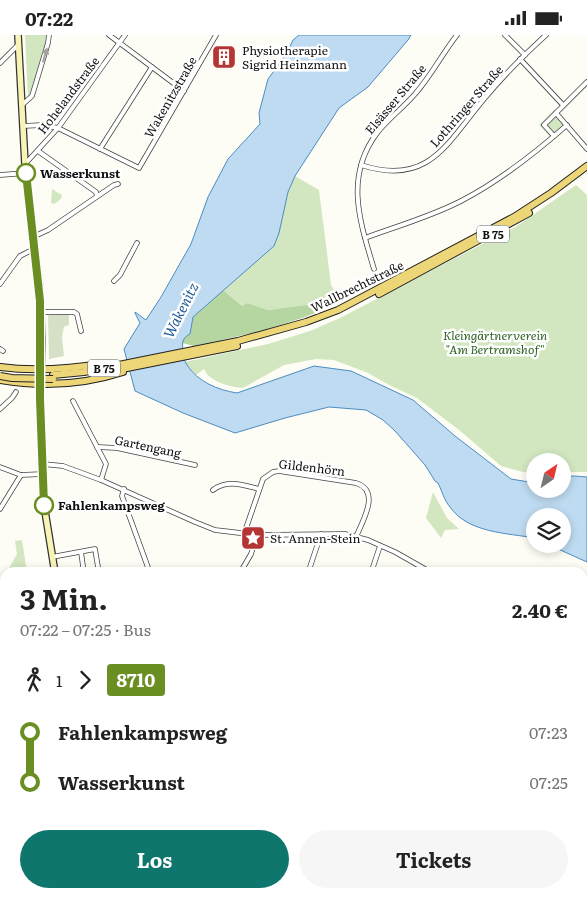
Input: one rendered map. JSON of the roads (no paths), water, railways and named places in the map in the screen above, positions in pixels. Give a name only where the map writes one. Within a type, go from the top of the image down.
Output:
[{"type":"main road","points":[[18,35],[25,164],[41,312],[44,505],[54,567]]},
{"type":"main road","name":"Wallbrechtstraße","points":[[214,348],[280,331],[338,310],[514,217],[551,193],[587,166]]},
{"type":"main road","name":"Wallbrechtstraße","points":[[52,377],[145,362],[290,332],[340,314],[516,221],[554,197],[587,171]]},
{"type":"main road","points":[[0,367],[41,370],[52,377],[41,385],[0,381]]},
{"type":"main road","name":"B 75","points":[[0,371],[52,377]]},
{"type":"main road","name":"B 75","points":[[0,376],[12,378],[52,377]]},
{"type":"street","points":[[22,105],[32,96],[49,35]]},
{"type":"street","points":[[109,35],[184,91]]},
{"type":"street","name":"Hohelandstraße","points":[[25,164],[58,127],[126,35]]},
{"type":"street","name":"Wakenitzstraße","points":[[100,149],[139,168],[216,35]]},
{"type":"street","name":"Elsässer Straße","points":[[374,269],[358,204],[357,185],[361,165],[367,150],[378,133],[414,95],[457,35]]},
{"type":"street","points":[[504,35],[525,55]]},
{"type":"street","name":"Lothringer Straße","points":[[361,165],[378,170],[405,170],[420,166],[436,157],[460,131],[488,94],[520,59],[546,35]]},
{"type":"street","points":[[0,63],[18,45]]},
{"type":"street","points":[[520,59],[563,105]]},
{"type":"street","points":[[22,126],[43,125],[58,127],[100,149],[152,67]]},
{"type":"street","points":[[554,136],[544,125],[587,82]]},
{"type":"street","points":[[556,113],[587,149]]},
{"type":"street","points":[[365,238],[409,223],[461,201],[515,168],[566,125]]},
{"type":"street","points":[[38,151],[96,192],[97,196]]},
{"type":"street","points":[[0,175],[26,173]]},
{"type":"street","points":[[33,237],[48,230],[97,196],[118,184]]},
{"type":"street","points":[[114,281],[120,275],[137,243]]},
{"type":"street","points":[[0,284],[20,256],[34,249]]},
{"type":"street","points":[[0,271],[6,275]]},
{"type":"street","points":[[41,312],[74,312],[77,314],[81,331]]},
{"type":"street","points":[[0,409],[12,399],[16,392]]},
{"type":"street","points":[[73,401],[106,464],[101,480]]},
{"type":"street","name":"Gartengang","points":[[97,447],[117,448],[195,465]]},
{"type":"street","points":[[43,464],[63,465],[124,489],[216,530],[257,535],[321,533],[356,537],[407,558],[422,567]]},
{"type":"street","points":[[0,467],[21,475],[43,474]]},
{"type":"street","name":"Gildenhörn","points":[[244,534],[263,479],[273,471],[360,484],[367,489],[370,501],[356,537]]},
{"type":"street","points":[[0,509],[21,475]]},
{"type":"street","points":[[213,490],[218,486],[231,483],[259,489]]},
{"type":"street","points":[[124,489],[122,496],[148,567]]},
{"type":"street","points":[[310,567],[321,533]]},
{"type":"street","points":[[243,567],[251,554],[257,535]]},
{"type":"street","points":[[373,567],[380,546]]},
{"type":"street","points":[[52,557],[95,549],[98,567]]},
{"type":"street","points":[[81,552],[83,567]]},
{"type":"water","name":"Wakenitz","points":[[299,35],[411,35],[368,87],[339,108],[295,176],[288,192],[279,233],[274,246],[193,317],[190,334],[185,337],[183,343],[186,363],[203,381],[223,390],[237,393],[314,366],[351,371],[413,400],[455,436],[511,479],[526,482],[526,498],[571,498],[571,476],[587,477],[587,562],[567,553],[571,553],[571,508],[526,508],[526,537],[477,527],[458,516],[450,507],[438,483],[425,465],[395,431],[383,420],[366,410],[329,407],[235,433],[183,413],[135,391],[124,349],[140,323],[135,312],[146,320],[161,297],[191,244],[208,197],[228,159],[260,124],[259,113],[268,79],[285,56],[293,40]]},
{"type":"place","name":"Physiotherapie Sigrid Heinzmann","points":[[224,57]]},
{"type":"place","name":"Wasserkunst","points":[[26,173]]},
{"type":"place","name":"Fahlenkampsweg","points":[[44,505]]},
{"type":"place","name":"St. Annen-Stein","points":[[253,538]]},
{"type":"park label","name":"Kleingärtnerverein \"Am Bertramshof\"","points":[[495,342]]}]
